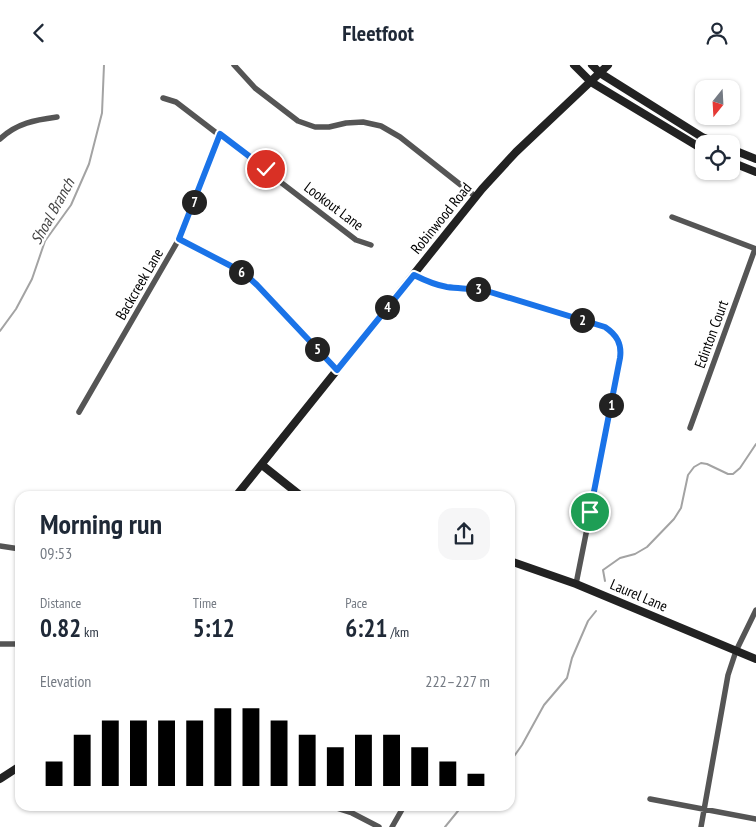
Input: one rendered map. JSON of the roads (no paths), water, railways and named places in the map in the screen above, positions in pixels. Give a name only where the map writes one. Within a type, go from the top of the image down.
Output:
[{"type":"main road","points":[[574,65],[591,82],[695,145]]},
{"type":"main road","points":[[592,65],[600,73],[699,135]]},
{"type":"main road","name":"Robinwood Road","points":[[240,491],[476,197],[516,152],[608,65]]},
{"type":"main road","points":[[740,153],[756,159]]},
{"type":"main road","points":[[740,166],[756,172]]},
{"type":"main road","points":[[262,465],[295,491]]},
{"type":"main road","name":"Laurel Lane","points":[[515,563],[576,584],[756,659]]},
{"type":"main road","points":[[0,779],[15,769]]},
{"type":"street","points":[[234,65],[262,94],[298,121],[315,127],[363,122],[381,126],[400,137],[476,197]]},
{"type":"street","name":"Lookout Lane","points":[[163,98],[176,101],[356,240],[371,245]]},
{"type":"street","points":[[0,139],[23,123],[57,117]]},
{"type":"street","name":"Backcreek Lane","points":[[79,412],[179,239],[220,134]]},
{"type":"street","points":[[672,217],[756,249]]},
{"type":"street","points":[[179,239],[245,274],[337,370]]},
{"type":"street","name":"Edinton Court","points":[[690,428],[756,249]]},
{"type":"street","points":[[414,275],[444,287],[476,288],[544,308],[605,327],[616,337],[621,350],[620,358],[576,584]]},
{"type":"street","points":[[0,546],[15,548]]},
{"type":"street","points":[[701,827],[722,702],[736,651],[756,609]]},
{"type":"street","points":[[0,644],[15,644]]},
{"type":"street","points":[[650,799],[756,819]]},
{"type":"street","points":[[346,811],[379,827]]},
{"type":"street","points":[[392,827],[401,811]]},
{"type":"waterway","name":"Shoal Branch","points":[[0,331],[16,309],[32,279],[45,241],[71,205],[89,164],[102,113],[104,65]]},
{"type":"waterway","points":[[605,581],[603,570],[620,558],[635,554],[647,547],[674,519],[681,508],[688,475],[694,467],[701,463],[707,464],[728,474],[733,474],[740,468],[756,444]]},
{"type":"waterway","points":[[515,755],[544,705],[567,678],[572,658],[588,621],[596,611]]},
{"type":"waterway","points":[[445,827],[458,811]]}]
